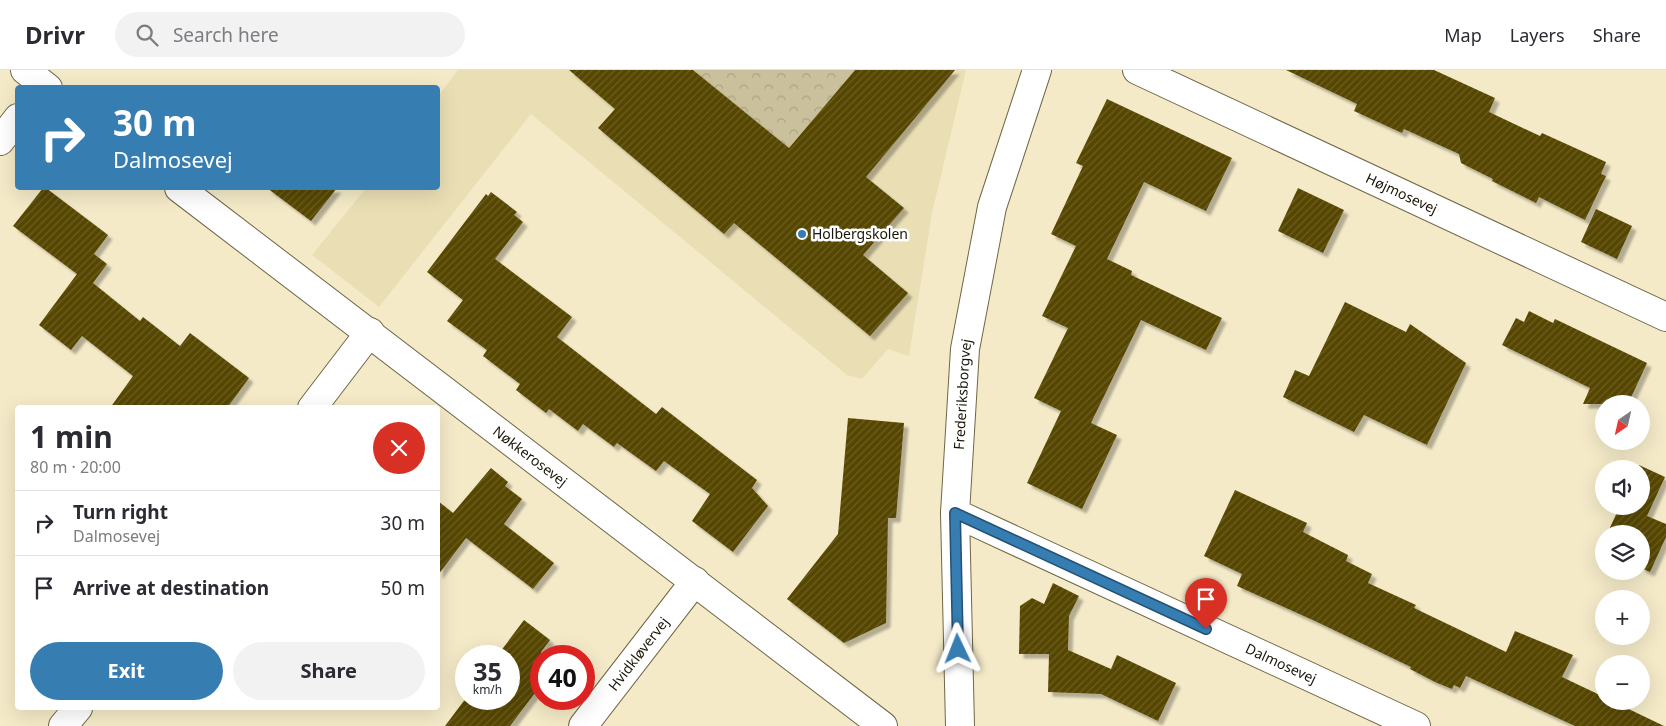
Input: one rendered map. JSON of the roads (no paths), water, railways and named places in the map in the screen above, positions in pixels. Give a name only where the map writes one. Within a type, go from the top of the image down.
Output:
[{"type":"street","name":"Frederiksborgvej","points":[[960,726],[955,513],[966,339],[992,207],[1037,70]]},
{"type":"street","name":"Højmosevej","points":[[1137,70],[1666,317]]},
{"type":"street","points":[[0,141],[15,122]]},
{"type":"street","name":"Nøkkerosevej","points":[[182,190],[370,332],[883,726]]},
{"type":"street","points":[[314,405],[370,332]]},
{"type":"street","name":"Dalmosevej","points":[[955,513],[1416,726]]},
{"type":"street","name":"Hvidkløvervej","points":[[583,726],[695,581]]},
{"type":"street","points":[[63,726],[76,710]]},
{"type":"place","name":"Holbergskolen","points":[[802,234]]}]
